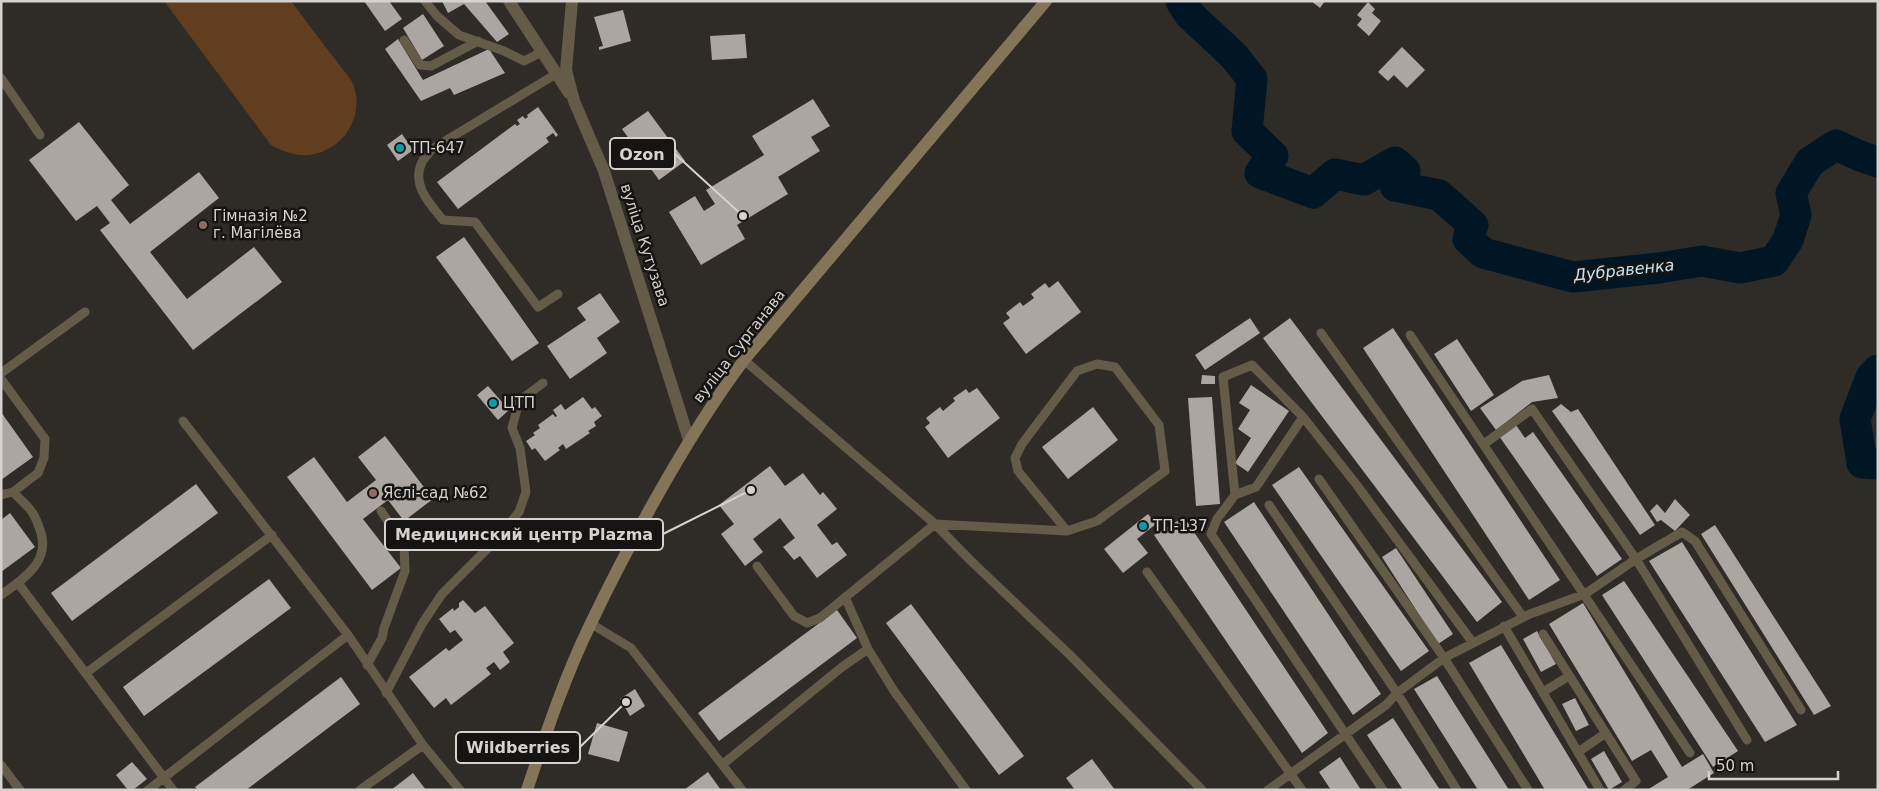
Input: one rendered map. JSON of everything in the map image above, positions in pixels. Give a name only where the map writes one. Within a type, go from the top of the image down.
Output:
[{"type":"main road","name":"вуліца Сурганава","points":[[527,790],[560,694],[590,623],[689,440],[722,389],[744,360],[1046,1]]},
{"type":"street","points":[[509,1],[574,101]]},
{"type":"street","name":"вуліца Кутузава","points":[[572,1],[566,70],[574,101],[604,171],[689,440]]},
{"type":"lane","points":[[425,1],[437,16],[459,35],[512,54],[524,61],[542,52]]},
{"type":"lane","points":[[404,40],[420,65],[430,66],[478,41]]},
{"type":"lane","points":[[556,74],[432,149],[422,163],[419,174],[420,189],[443,220],[475,222],[538,307],[558,294]]},
{"type":"lane","points":[[1,78],[40,134]]},
{"type":"lane","points":[[1,373],[85,312]]},
{"type":"lane","points":[[1322,333],[1523,617]]},
{"type":"lane","points":[[1410,335],[1690,753]]},
{"type":"lane","points":[[744,360],[935,524],[1071,656],[1202,790]]},
{"type":"lane","points":[[757,566],[794,616],[807,623],[820,618],[935,524],[1067,531],[1097,521],[1165,471],[1160,425],[1115,368],[1097,364],[1077,371],[1022,444],[1015,458],[1018,471],[1067,531]]},
{"type":"lane","points":[[1235,496],[1224,377],[1252,365],[1303,417],[1356,484],[1473,643]]},
{"type":"lane","points":[[1,379],[45,440],[44,458],[38,473],[14,492],[1,495]]},
{"type":"lane","points":[[386,692],[422,624],[442,594],[496,540],[520,512],[526,492],[520,448],[512,428],[519,401],[543,383]]},
{"type":"lane","points":[[1484,444],[1532,409],[1636,560],[1747,740]]},
{"type":"lane","points":[[1303,417],[1256,487],[1235,496],[1216,519],[1211,534],[1383,790]]},
{"type":"lane","points":[[183,421],[348,635],[422,745],[460,790]]},
{"type":"lane","points":[[1318,479],[1444,658],[1528,790]]},
{"type":"lane","points":[[1,595],[18,583],[35,567],[43,552],[42,535],[33,513],[14,492]]},
{"type":"lane","points":[[1269,505],[1397,693],[1457,790]]},
{"type":"lane","points":[[367,665],[382,638],[405,571],[404,545],[381,511]]},
{"type":"lane","points":[[1268,790],[1386,706],[1397,693],[1444,658],[1523,617],[1584,594],[1682,532],[1695,541],[1801,710]]},
{"type":"lane","points":[[86,673],[272,535]]},
{"type":"lane","points":[[1147,572],[1302,790]]},
{"type":"lane","points":[[18,583],[173,790]]},
{"type":"lane","points":[[845,597],[868,649],[894,691],[966,790]]},
{"type":"lane","points":[[590,623],[631,648],[742,790]]},
{"type":"lane","points":[[1504,626],[1600,790]]},
{"type":"lane","points":[[1543,634],[1636,781],[1624,790]]},
{"type":"lane","points":[[148,790],[348,635]]},
{"type":"lane","points":[[723,764],[868,649]]},
{"type":"lane","points":[[1542,692],[1570,676]]},
{"type":"lane","points":[[1578,752],[1606,733]]},
{"type":"lane","points":[[360,790],[422,745]]},
{"type":"lane","points":[[1,765],[20,790]]},
{"type":"shaded area","points":[[164,1],[291,1],[353,84],[357,103],[356,112],[349,130],[336,144],[313,154],[292,154],[271,145]]},
{"type":"building","points":[[364,1],[389,1],[402,19],[385,31]]},
{"type":"building","points":[[442,1],[485,1],[509,34],[497,42],[464,4],[448,13]]},
{"type":"building","points":[[1311,1],[1325,1],[1320,8]]},
{"type":"building","points":[[1368,2],[1375,9],[1372,13],[1381,21],[1369,36],[1357,25],[1362,19],[1357,15]]},
{"type":"building","points":[[623,10],[631,41],[599,50],[599,47],[603,46],[594,17]]},
{"type":"building","points":[[423,14],[444,46],[422,60],[403,28]]},
{"type":"building","points":[[745,34],[747,58],[712,60],[710,36]]},
{"type":"building","points":[[398,39],[423,80],[489,49],[505,73],[454,95],[450,88],[421,101],[385,49]]},
{"type":"building","points":[[1402,47],[1425,70],[1407,88],[1394,75],[1388,81],[1378,72]]},
{"type":"building","points":[[813,99],[830,126],[811,137],[820,151],[778,177],[788,194],[737,225],[745,239],[701,265],[669,212],[695,196],[704,211],[715,204],[706,190],[764,155],[752,136]]},
{"type":"building","points":[[538,107],[558,135],[556,137],[553,133],[546,138],[549,142],[458,209],[437,182],[515,124],[517,126],[520,124],[517,120],[523,116],[525,119],[528,117],[527,115]]},
{"type":"building","points":[[648,111],[685,161],[659,180],[622,129]]},
{"type":"building","points":[[79,122],[129,185],[111,200],[130,224],[199,172],[219,198],[150,252],[187,299],[254,247],[282,282],[193,350],[100,230],[110,223],[97,206],[76,221],[29,160]]},
{"type":"building","name":"ТП-647","points":[[402,134],[413,150],[398,161],[387,145]]},
{"type":"building","points":[[464,237],[539,343],[512,361],[436,257]]},
{"type":"building","points":[[1058,281],[1081,312],[1026,354],[1003,323],[1010,318],[1006,313],[1020,302],[1023,306],[1034,298],[1031,294],[1045,283],[1049,288]]},
{"type":"building","points":[[600,293],[620,322],[597,338],[607,353],[570,379],[547,346],[586,320],[577,308]]},
{"type":"building","points":[[1250,318],[1260,333],[1205,370],[1195,355]]},
{"type":"building","points":[[1290,318],[1502,602],[1477,622],[1263,338]]},
{"type":"building","points":[[1393,328],[1560,580],[1529,600],[1363,348]]},
{"type":"building","points":[[1457,339],[1494,395],[1471,411],[1434,354]]},
{"type":"building","points":[[1202,375],[1215,376],[1215,384],[1201,384]]},
{"type":"building","points":[[1549,375],[1558,398],[1532,402],[1496,430],[1480,408],[1522,381]]},
{"type":"building","points":[[1251,385],[1289,411],[1248,472],[1235,463],[1251,438],[1238,429],[1250,410],[1239,403]]},
{"type":"building","name":"ЦТП","points":[[488,386],[509,410],[498,420],[477,395]]},
{"type":"building","points":[[977,388],[1000,418],[948,458],[925,427],[930,423],[926,418],[940,407],[943,411],[955,401],[953,398],[966,389],[969,393]]},
{"type":"building","points":[[583,397],[592,409],[595,407],[602,416],[594,422],[596,426],[588,431],[590,433],[566,449],[563,444],[558,448],[560,450],[545,461],[535,448],[532,450],[526,441],[535,435],[533,433],[540,428],[538,425],[553,414],[555,417],[557,416],[553,410],[561,404],[565,410]]},
{"type":"building","points":[[1212,397],[1220,504],[1196,506],[1188,398]]},
{"type":"building","points":[[1561,404],[1571,412],[1578,409],[1655,525],[1640,535],[1552,411]]},
{"type":"building","points":[[1093,407],[1118,440],[1068,479],[1042,447]]},
{"type":"building","points":[[1,412],[33,457],[1,480]]},
{"type":"building","points":[[1516,425],[1525,438],[1533,432],[1622,559],[1597,576],[1499,436]]},
{"type":"building","points":[[385,436],[433,499],[404,521],[388,500],[363,519],[401,568],[372,590],[287,477],[314,457],[347,502],[376,480],[358,457]]},
{"type":"building","points":[[770,466],[785,486],[803,473],[820,495],[823,492],[837,509],[817,525],[832,545],[837,542],[847,555],[817,578],[800,556],[794,560],[783,547],[795,538],[780,518],[753,539],[763,552],[745,566],[721,534],[734,524],[719,505]]},
{"type":"building","points":[[1299,467],[1429,651],[1401,671],[1272,485]]},
{"type":"building","points":[[196,484],[218,513],[72,621],[51,593]]},
{"type":"building","points":[[1675,499],[1690,515],[1675,531],[1661,520],[1657,522],[1650,511],[1657,504],[1665,513]]},
{"type":"building","points":[[1254,502],[1381,694],[1353,715],[1224,522]]},
{"type":"building","points":[[10,513],[35,547],[1,572],[1,520]]},
{"type":"building","points":[[1148,514],[1156,524],[1137,539],[1148,553],[1123,573],[1104,549]]},
{"type":"building","points":[[1184,517],[1328,733],[1302,753],[1154,535]]},
{"type":"building","points":[[1715,525],[1831,706],[1814,715],[1701,534]]},
{"type":"building","points":[[1682,542],[1797,725],[1765,742],[1649,561]]},
{"type":"building","points":[[1396,548],[1453,634],[1438,644],[1382,557]]},
{"type":"building","points":[[269,579],[291,608],[144,716],[123,687]]},
{"type":"building","points":[[1624,581],[1738,751],[1713,767],[1602,595]]},
{"type":"building","points":[[463,600],[475,613],[485,606],[514,643],[503,652],[510,662],[500,670],[494,662],[486,668],[491,674],[451,705],[446,698],[434,708],[409,677],[446,648],[449,651],[463,640],[455,630],[450,633],[439,619],[453,608],[454,611]]},
{"type":"building","points":[[1583,603],[1682,767],[1703,754],[1714,773],[1687,790],[1647,790],[1668,777],[1651,750],[1632,761],[1549,624]]},
{"type":"building","points":[[911,604],[1024,756],[999,775],[886,623]]},
{"type":"building","points":[[837,610],[857,638],[719,741],[698,713]]},
{"type":"building","points":[[1537,631],[1556,664],[1541,672],[1523,639]]},
{"type":"building","points":[[1501,645],[1589,790],[1545,790],[1469,663]]},
{"type":"building","points":[[1437,676],[1509,790],[1478,790],[1414,689]]},
{"type":"building","points":[[341,677],[360,704],[246,790],[198,790],[195,787]]},
{"type":"building","points":[[635,689],[645,706],[630,716],[620,699]]},
{"type":"building","points":[[1575,698],[1589,725],[1576,731],[1562,704]]},
{"type":"building","points":[[1393,718],[1440,790],[1403,790],[1367,735]]},
{"type":"building","points":[[597,723],[628,732],[619,762],[588,754]]},
{"type":"building","points":[[1604,751],[1622,782],[1609,790],[1591,759]]},
{"type":"building","points":[[1340,757],[1361,790],[1331,790],[1319,772]]},
{"type":"building","points":[[1092,759],[1115,790],[1075,790],[1066,778]]},
{"type":"building","points":[[132,762],[147,779],[133,790],[128,790],[116,775]]},
{"type":"building","points":[[708,772],[721,790],[684,790]]},
{"type":"building","points":[[413,773],[426,790],[391,790]]},
{"type":"waterway","name":"Дубравенка","points":[[1181,1],[1190,15],[1234,56],[1252,79],[1247,131],[1273,156],[1260,173],[1313,193],[1335,174],[1364,180],[1395,162],[1405,171],[1395,186],[1439,195],[1473,225],[1468,239],[1483,253],[1573,277],[1659,268],[1702,261],[1740,268],[1774,261],[1788,240],[1796,215],[1791,193],[1810,162],[1836,145],[1878,162]]},
{"type":"waterway","name":"Дубравенка","points":[[1878,370],[1871,377],[1855,419],[1862,463],[1878,464]]},
{"type":"place","name":"ТП-647","points":[[400,148]]},
{"type":"place","name":"Ozon","points":[[743,216]]},
{"type":"place","name":"Гімназія №2 г. Магілёва","points":[[203,225]]},
{"type":"place","name":"ЦТП","points":[[493,403]]},
{"type":"place","name":"Медицинский центр Plazma","points":[[751,490]]},
{"type":"place","name":"Яслі-сад №62","points":[[373,493]]},
{"type":"place","name":"ТП-137","points":[[1143,526]]},
{"type":"place","name":"Wildberries","points":[[626,702]]}]
